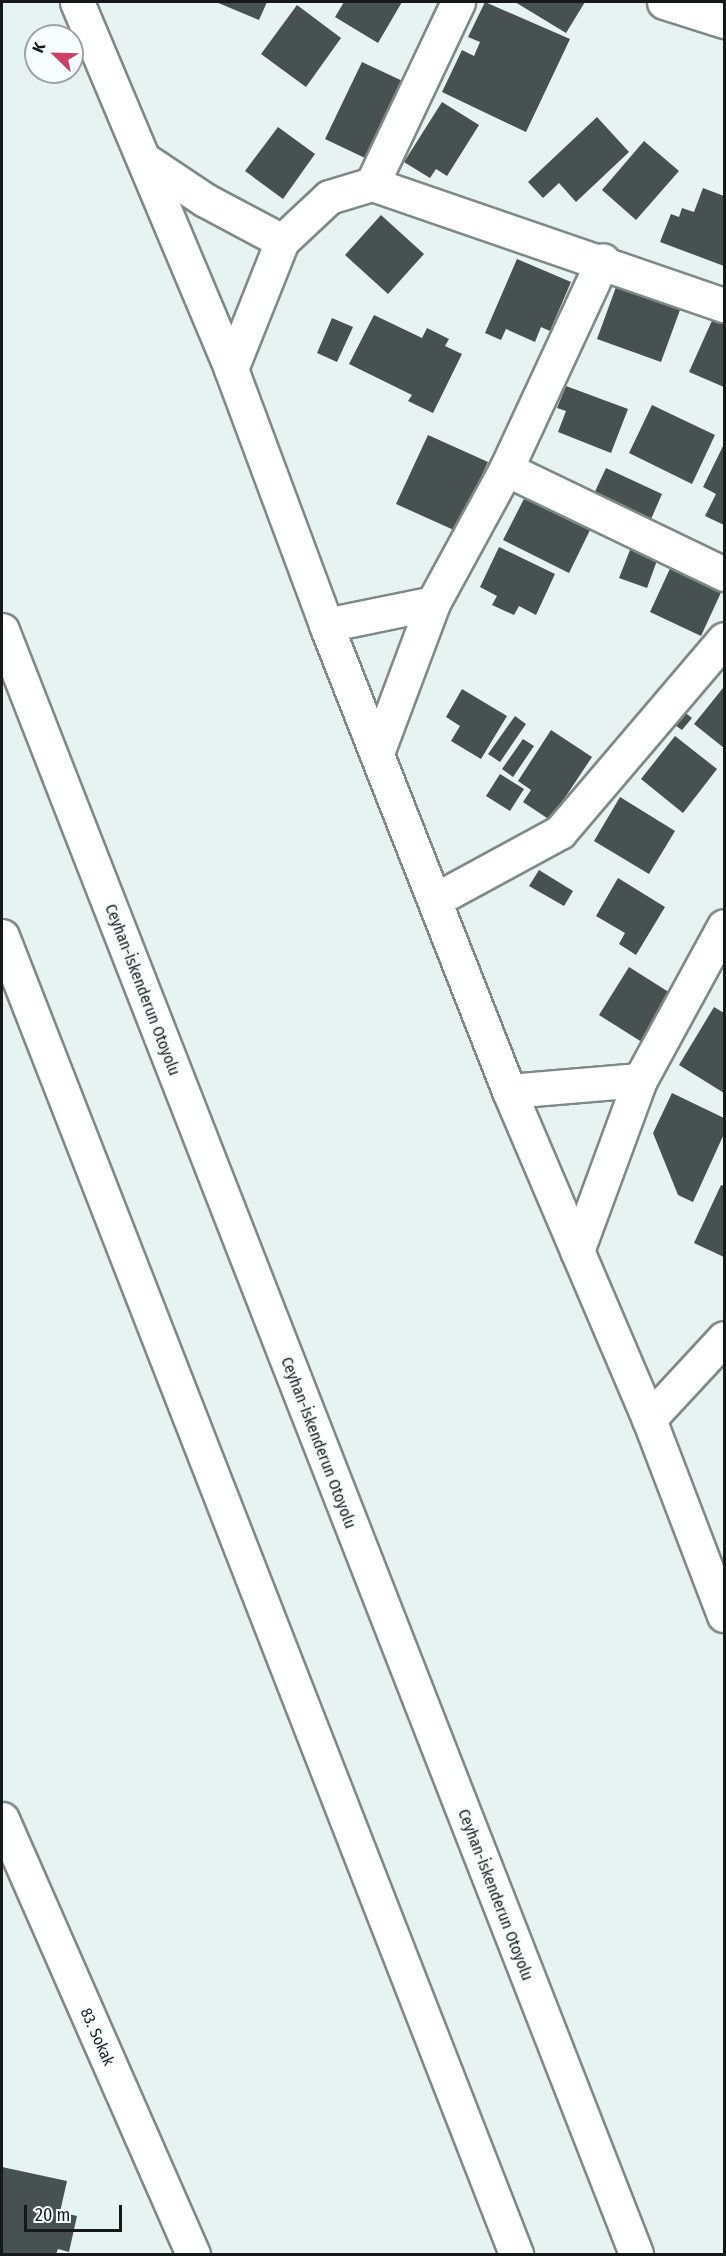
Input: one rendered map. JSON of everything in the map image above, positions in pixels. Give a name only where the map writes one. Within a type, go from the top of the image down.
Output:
[{"type":"main road","points":[[77,2],[231,369],[326,625],[509,1091],[649,1419],[724,1615]]},
{"type":"main road","points":[[372,184],[458,2]]},
{"type":"main road","points":[[664,2],[724,21]]},
{"type":"main road","points":[[145,160],[205,200],[282,241]]},
{"type":"main road","points":[[231,369],[282,241],[329,197],[372,184],[603,261],[724,305]]},
{"type":"main road","points":[[377,753],[433,603],[506,469],[603,261]]},
{"type":"main road","points":[[506,469],[724,574]]},
{"type":"main road","points":[[326,625],[433,603]]},
{"type":"main road","name":"Ceyhan-İskenderun Otoyolu","points":[[2,630],[636,2254]]},
{"type":"main road","points":[[435,900],[560,832],[724,639]]},
{"type":"main road","points":[[577,1251],[640,1080],[724,926]]},
{"type":"main road","points":[[2,936],[516,2254]]},
{"type":"main road","points":[[509,1091],[640,1080]]},
{"type":"main road","points":[[649,1419],[724,1338]]},
{"type":"main road","name":"83. Sokak","points":[[2,1819],[193,2254]]},
{"type":"building","points":[[216,2],[267,2],[259,20]]},
{"type":"building","points":[[344,2],[402,2],[378,43],[335,17]]},
{"type":"building","points":[[485,2],[570,39],[526,132],[442,92],[462,50],[474,56],[480,42],[468,37]]},
{"type":"building","points":[[515,2],[585,2],[566,33]]},
{"type":"building","points":[[297,5],[341,38],[306,87],[261,54]]},
{"type":"building","points":[[362,62],[409,84],[384,137],[377,133],[365,158],[325,139]]},
{"type":"building","points":[[442,102],[479,125],[447,176],[436,169],[430,178],[404,162]]},
{"type":"building","points":[[597,117],[629,152],[576,202],[559,183],[543,198],[528,182]]},
{"type":"building","points":[[278,127],[315,154],[283,199],[245,171]]},
{"type":"building","points":[[644,141],[679,171],[636,220],[602,190]]},
{"type":"building","points":[[703,188],[724,196],[724,266],[660,242],[671,214],[679,217],[682,208],[694,212]]},
{"type":"building","points":[[381,215],[424,254],[388,294],[345,255]]},
{"type":"building","points":[[517,259],[571,282],[550,331],[541,327],[535,342],[506,329],[501,340],[485,333]]},
{"type":"building","points":[[616,287],[680,310],[661,362],[597,339]]},
{"type":"building","points":[[715,314],[724,318],[724,387],[689,372]]},
{"type":"building","points":[[374,315],[422,338],[427,328],[449,339],[445,346],[462,354],[433,413],[408,401],[412,395],[349,364]]},
{"type":"building","points":[[332,318],[353,327],[337,362],[317,353]]},
{"type":"building","points":[[566,386],[628,409],[611,453],[558,432],[566,411],[557,408]]},
{"type":"building","points":[[652,405],[715,435],[692,484],[629,453]]},
{"type":"building","points":[[428,435],[488,462],[456,531],[396,504]]},
{"type":"building","points":[[724,444],[724,525],[705,516],[716,494],[703,487]]},
{"type":"building","points":[[606,468],[662,494],[648,526],[591,500]]},
{"type":"building","points":[[528,491],[593,524],[569,573],[503,540]]},
{"type":"building","points":[[632,545],[659,555],[647,588],[619,578]]},
{"type":"building","points":[[499,547],[555,574],[536,615],[519,606],[514,615],[492,605],[497,596],[480,587]]},
{"type":"building","points":[[673,562],[724,586],[701,636],[650,612]]},
{"type":"building","points":[[462,689],[507,716],[481,759],[451,741],[460,726],[446,717]]},
{"type":"building","points":[[724,689],[724,748],[694,724]]},
{"type":"building","points":[[679,708],[692,718],[682,730],[669,721]]},
{"type":"building","points":[[515,716],[526,724],[500,762],[488,754]]},
{"type":"building","points":[[551,730],[592,757],[550,820],[523,802],[531,790],[518,781]]},
{"type":"building","points":[[675,736],[717,769],[683,813],[641,779]]},
{"type":"building","points":[[523,739],[534,746],[513,777],[502,769]]},
{"type":"building","points":[[500,774],[524,789],[510,811],[486,796]]},
{"type":"building","points":[[620,797],[675,831],[649,874],[594,841]]},
{"type":"building","points":[[539,870],[573,891],[564,906],[529,886]]},
{"type":"building","points":[[618,878],[665,907],[636,955],[619,944],[625,933],[596,916]]},
{"type":"building","points":[[629,967],[675,996],[645,1044],[599,1015]]},
{"type":"building","points":[[714,1007],[724,1013],[724,1093],[679,1065]]},
{"type":"building","points":[[672,1093],[724,1118],[724,1134],[693,1202],[678,1195],[653,1133]]},
{"type":"building","points":[[721,1185],[724,1186],[724,1257],[694,1243]]},
{"type":"building","points":[[2,2167],[67,2181],[60,2212],[77,2216],[69,2252],[58,2249],[56,2254],[2,2254]]}]
